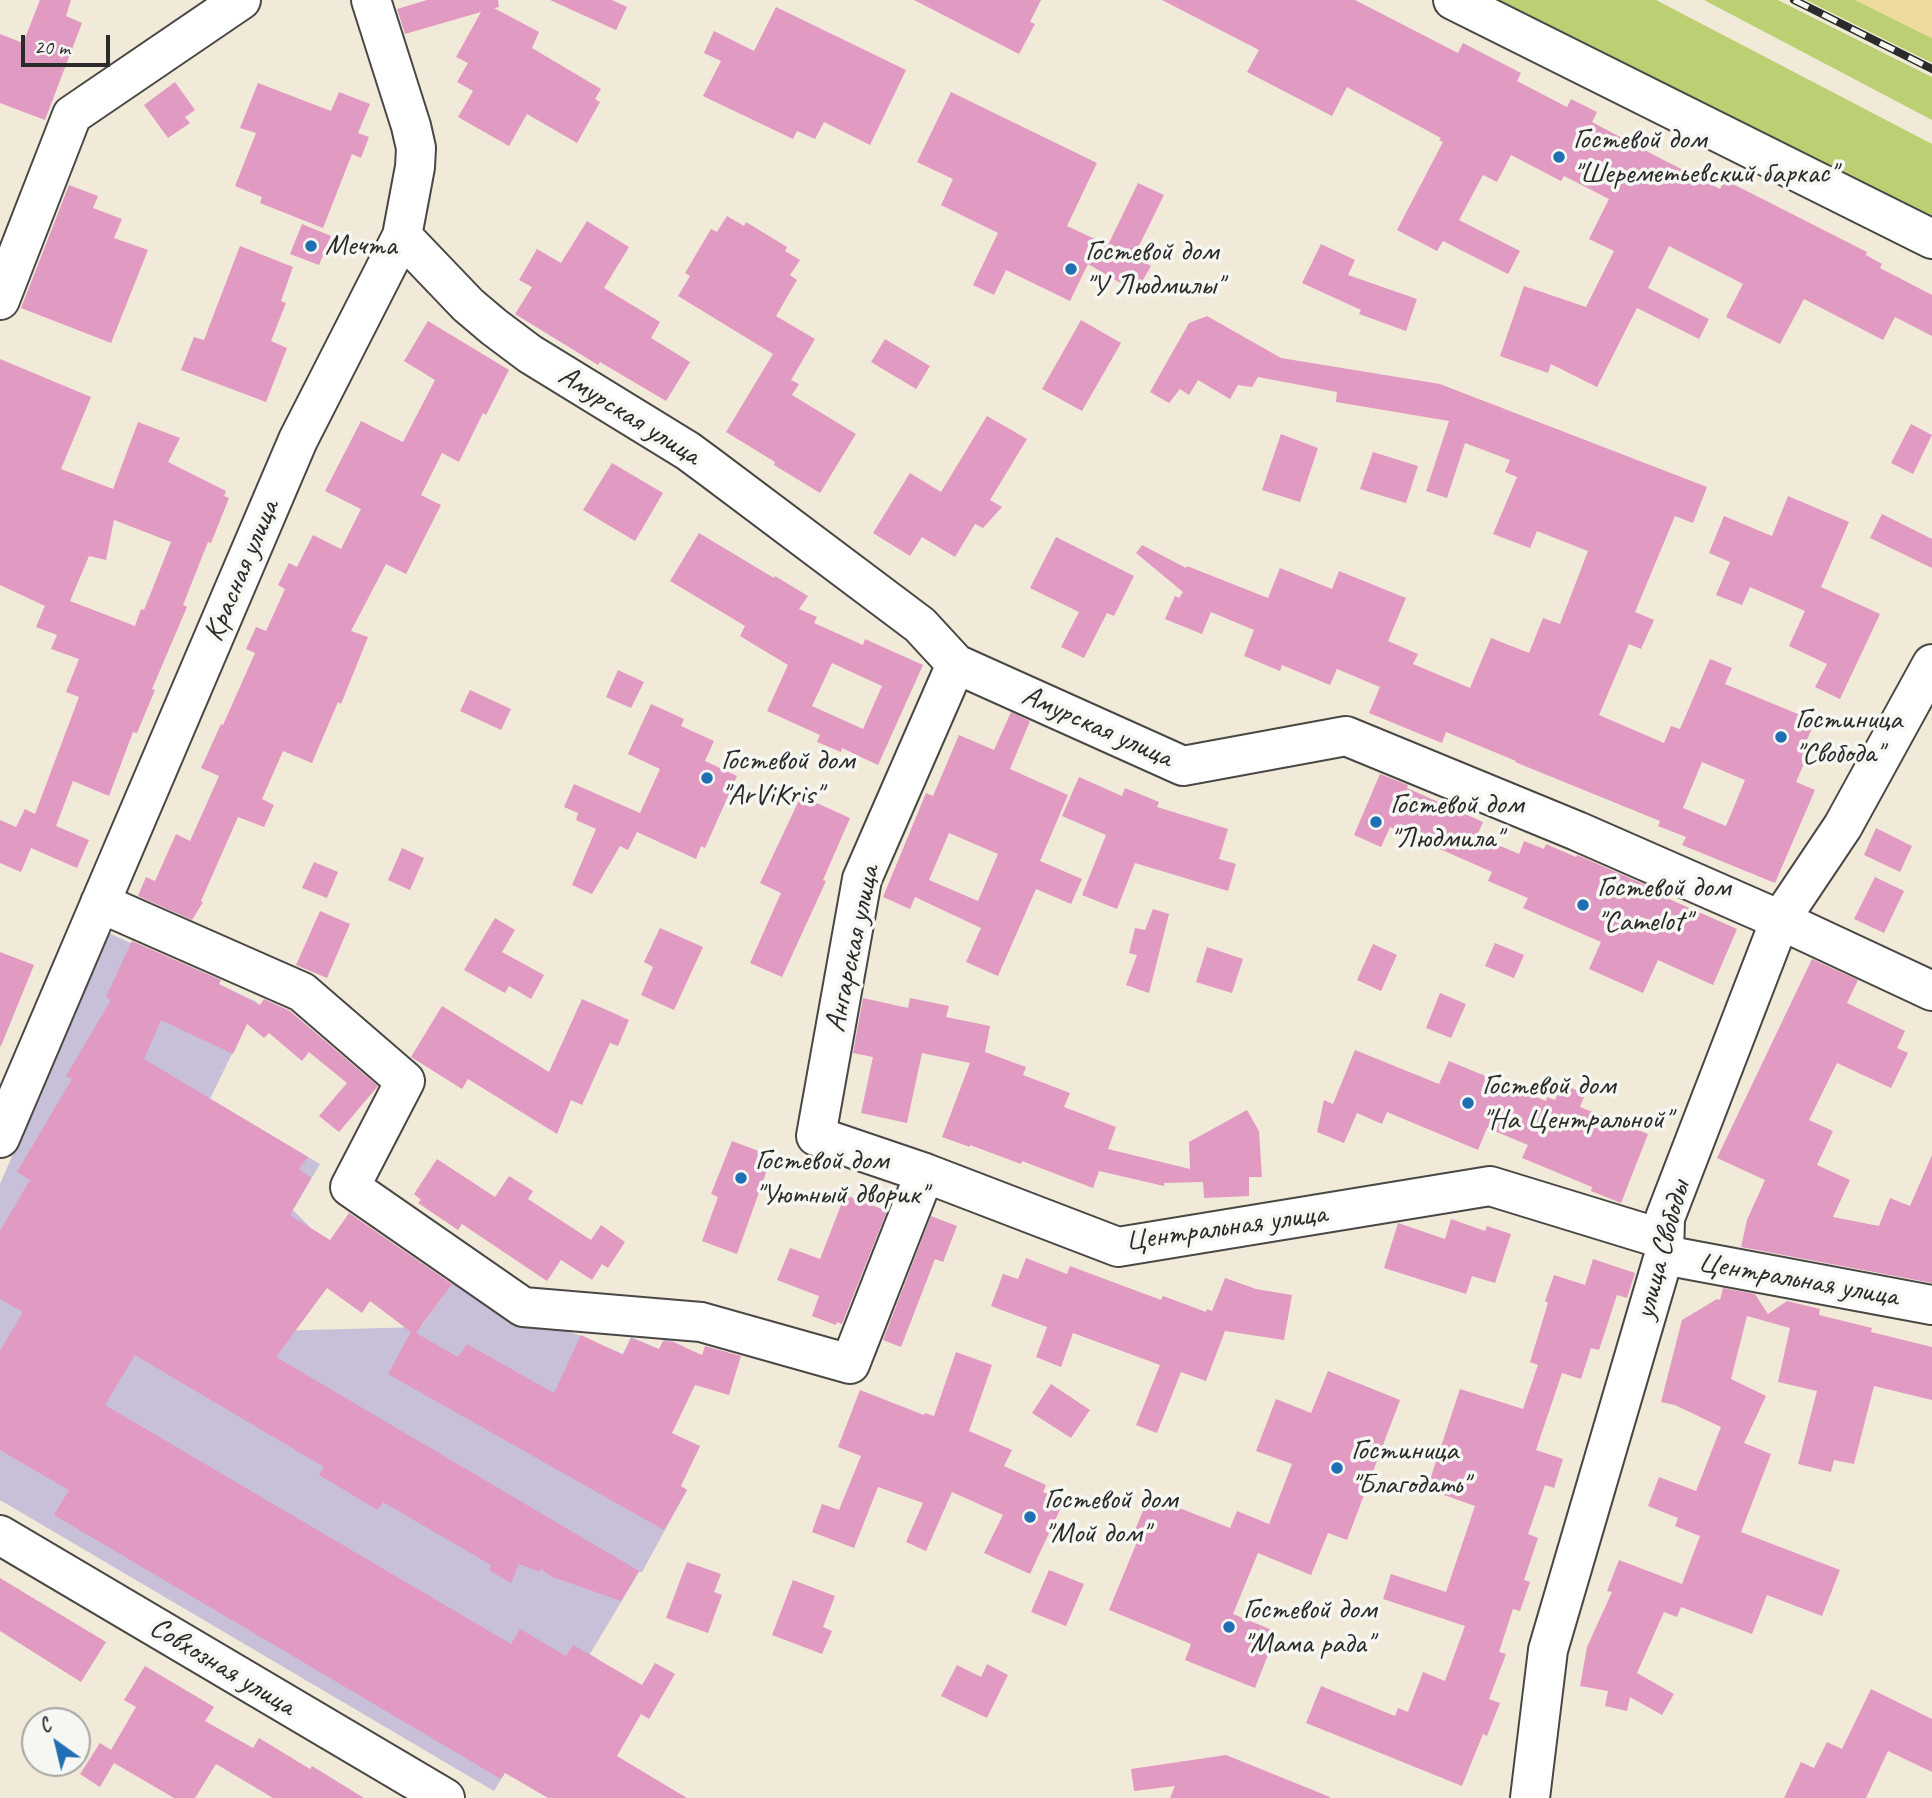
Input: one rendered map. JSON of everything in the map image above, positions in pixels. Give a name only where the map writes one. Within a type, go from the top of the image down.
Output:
[{"type":"street","points":[[0,300],[72,115],[241,0]]},
{"type":"street","name":"Красная улица","points":[[0,1138],[298,440],[402,236],[416,148],[371,0]]},
{"type":"street","points":[[1453,0],[1932,239]]},
{"type":"street","name":"Амурская улица","points":[[402,236],[468,305],[494,327],[530,354],[712,468],[920,625],[956,664],[1183,766],[1346,736],[1577,831],[1780,920],[1932,991]]},
{"type":"street","name":"Ангарская улица","points":[[925,1173],[816,1136],[862,879],[956,664]]},
{"type":"street","name":"улица Свободы","points":[[1530,1798],[1548,1650],[1663,1247],[1665,1218],[1780,920],[1843,826],[1932,664]]},
{"type":"street","points":[[100,903],[302,992],[405,1081],[350,1187],[523,1307],[701,1322],[850,1364],[925,1173]]},
{"type":"street","name":"Центральная улица","points":[[925,1173],[1118,1247],[1490,1186],[1663,1247],[1932,1305]]},
{"type":"street","name":"Совхозная улица","points":[[0,1535],[445,1798]]},
{"type":"shaded area","points":[[109,933],[257,1002],[210,1099],[320,1164],[293,1210],[309,1226],[288,1258],[269,1331],[421,1327],[453,1282],[623,1354],[631,1337],[659,1349],[665,1338],[683,1346],[630,1457],[687,1490],[642,1572],[639,1572],[590,1654],[598,1659],[578,1691],[560,1681],[494,1791],[0,1500],[0,1184]]},
{"type":"green space","points":[[1475,0],[1656,0],[1932,144],[1932,227]]},
{"type":"green space","points":[[1704,0],[1778,0],[1932,77],[1932,120]]},
{"type":"green space","points":[[1806,0],[1855,0],[1932,38],[1932,63]]},
{"type":"sand","points":[[1855,0],[1932,0],[1932,38]]},
{"type":"building","points":[[40,0],[71,0],[66,16],[82,23],[45,120],[0,103],[0,34],[23,43]]},
{"type":"building","points":[[427,0],[498,0],[499,7],[494,8],[539,32],[532,48],[601,89],[595,99],[600,102],[577,143],[527,114],[509,146],[458,117],[473,91],[457,82],[468,63],[456,57],[481,12],[405,34],[397,9]]},
{"type":"building","points":[[550,0],[612,0],[627,7],[616,30]]},
{"type":"building","points":[[914,0],[1041,0],[1030,22],[1035,24],[1019,54]]},
{"type":"building","points":[[1162,0],[1355,0],[1458,53],[1463,43],[1521,73],[1517,81],[1567,107],[1571,99],[1597,112],[1592,122],[1652,154],[1720,189],[1725,180],[1867,252],[1866,255],[1882,264],[1880,268],[1932,295],[1932,336],[1895,317],[1883,340],[1804,299],[1780,344],[1726,317],[1743,284],[1669,246],[1648,288],[1709,319],[1699,339],[1637,308],[1597,387],[1551,364],[1548,373],[1500,356],[1524,286],[1586,307],[1614,251],[1589,239],[1609,199],[1564,176],[1561,181],[1511,155],[1497,182],[1483,175],[1459,220],[1520,251],[1508,274],[1443,241],[1437,251],[1397,230],[1443,142],[1439,140],[1441,138],[1347,87],[1332,116],[1247,72],[1259,50]]},
{"type":"building","points":[[776,7],[906,70],[870,145],[824,122],[815,139],[797,131],[793,139],[703,96],[721,61],[704,53],[714,31],[754,51]]},
{"type":"building","points":[[175,82],[195,110],[185,117],[190,123],[168,138],[144,105]]},
{"type":"building","points":[[258,83],[331,111],[339,92],[370,104],[358,133],[369,137],[361,158],[352,154],[323,228],[260,203],[262,197],[235,186],[256,133],[240,128]]},
{"type":"building","points":[[951,92],[1097,163],[1067,226],[1108,245],[1138,183],[1164,195],[1134,256],[1151,266],[1136,292],[1088,264],[1070,301],[1006,270],[994,295],[973,285],[998,233],[941,205],[953,179],[917,162]]},
{"type":"building","points":[[69,185],[98,196],[93,208],[122,219],[114,238],[148,250],[111,343],[21,308]]},
{"type":"building","points":[[727,216],[744,226],[746,222],[787,247],[785,251],[800,260],[790,275],[797,280],[776,316],[815,339],[791,380],[799,384],[792,395],[856,434],[820,493],[726,432],[773,354],[678,296],[690,276],[685,273],[711,229],[717,232]]},
{"type":"building","points":[[587,221],[629,247],[604,288],[660,322],[651,338],[690,362],[666,401],[600,362],[598,365],[515,314],[532,287],[519,280],[537,249],[561,263]]},
{"type":"building","points":[[302,224],[331,236],[319,265],[290,254]]},
{"type":"building","points":[[1321,244],[1355,260],[1348,275],[1417,299],[1406,331],[1359,314],[1361,310],[1302,283]]},
{"type":"building","points":[[240,246],[293,267],[281,301],[286,303],[271,341],[287,348],[266,402],[181,370],[194,337],[204,340]]},
{"type":"building","points":[[1207,316],[1281,358],[1440,384],[1707,487],[1693,523],[1675,516],[1635,612],[1654,620],[1641,649],[1629,644],[1599,715],[1664,743],[1671,726],[1680,729],[1710,659],[1732,668],[1725,684],[1815,721],[1807,740],[1813,743],[1796,782],[1815,790],[1775,883],[1682,845],[1686,837],[1658,826],[1660,821],[1446,732],[1442,743],[1369,713],[1380,687],[1337,669],[1330,685],[1282,665],[1280,671],[1244,656],[1254,630],[1211,612],[1202,634],[1165,619],[1175,596],[1179,598],[1183,592],[1136,553],[1142,545],[1186,568],[1187,566],[1268,598],[1280,568],[1332,589],[1339,571],[1406,598],[1388,641],[1418,654],[1413,664],[1470,688],[1491,638],[1529,653],[1543,618],[1560,624],[1588,551],[1537,531],[1530,548],[1493,534],[1517,477],[1505,472],[1510,460],[1465,443],[1447,498],[1426,491],[1449,421],[1336,402],[1337,392],[1258,377],[1252,387],[1238,385],[1230,399],[1198,380],[1189,395],[1180,389],[1169,403],[1150,392],[1189,323]],"holes":[[[1702,762],[1745,780],[1726,826],[1683,808]]]},
{"type":"building","points":[[1081,320],[1121,343],[1082,411],[1042,389]]},
{"type":"building","points":[[428,321],[509,370],[486,415],[483,413],[459,462],[442,453],[421,495],[441,505],[406,574],[386,564],[351,631],[368,637],[341,704],[338,702],[312,763],[283,751],[262,799],[274,805],[264,827],[238,817],[201,901],[203,902],[192,920],[138,896],[146,877],[155,881],[176,834],[190,841],[219,776],[201,768],[255,653],[246,649],[256,627],[266,631],[285,589],[278,585],[289,563],[297,567],[313,535],[341,549],[361,509],[325,491],[361,421],[403,442],[435,380],[404,361]]},
{"type":"building","points":[[885,339],[930,366],[916,389],[871,362]]},
{"type":"building","points":[[0,359],[91,397],[61,469],[113,489],[138,422],[180,438],[168,462],[226,491],[224,496],[229,498],[183,605],[187,607],[152,689],[155,690],[137,733],[133,732],[109,796],[73,781],[56,826],[89,840],[77,868],[31,848],[21,872],[0,863],[0,820],[16,827],[25,809],[35,814],[79,697],[66,692],[79,659],[51,649],[57,635],[36,627],[45,606],[0,585]],"holes":[[[114,520],[171,542],[135,626],[70,601],[89,556],[106,560]]]},
{"type":"building","points":[[987,416],[1027,439],[990,500],[1002,507],[983,528],[975,524],[955,557],[922,537],[910,556],[873,533],[910,473],[941,492]]},
{"type":"building","points":[[1911,424],[1932,435],[1913,474],[1891,463]]},
{"type":"building","points":[[1281,434],[1318,448],[1300,502],[1262,490]]},
{"type":"building","points":[[1373,452],[1418,466],[1406,503],[1360,489]]},
{"type":"building","points":[[612,463],[663,493],[635,541],[583,510]]},
{"type":"building","points":[[1788,496],[1849,522],[1821,587],[1880,614],[1840,699],[1815,687],[1827,664],[1789,646],[1805,611],[1750,587],[1742,605],[1716,595],[1730,562],[1709,553],[1724,516],[1772,536]]},
{"type":"building","points":[[1882,514],[1932,539],[1932,568],[1870,538]]},
{"type":"building","points":[[699,533],[808,596],[799,609],[817,617],[814,623],[863,645],[865,639],[923,665],[878,765],[842,748],[841,752],[817,742],[820,735],[767,711],[788,665],[740,636],[745,626],[670,581]],"holes":[[[832,663],[882,686],[863,729],[812,706]]]},
{"type":"building","points":[[1056,537],[1134,576],[1114,616],[1107,613],[1084,658],[1061,647],[1079,612],[1030,588]]},
{"type":"building","points":[[618,670],[644,682],[631,708],[606,697]]},
{"type":"building","points":[[470,690],[511,709],[501,730],[460,711]]},
{"type":"building","points":[[651,704],[684,719],[681,726],[714,741],[705,761],[737,776],[705,848],[701,846],[696,859],[637,832],[628,850],[620,846],[592,894],[572,885],[596,829],[576,820],[578,813],[564,807],[574,784],[640,813],[660,769],[628,754]]},
{"type":"building","points":[[1011,712],[1030,721],[1010,769],[1068,795],[1040,861],[1082,879],[1071,904],[1036,889],[998,976],[966,962],[981,928],[915,897],[910,909],[883,897],[926,793],[933,796],[959,735],[994,750]],"holes":[[[949,833],[998,854],[978,901],[929,880]]]},
{"type":"building","points":[[1380,774],[1483,822],[1477,836],[1519,854],[1524,841],[1544,849],[1546,844],[1576,857],[1577,855],[1737,929],[1713,985],[1658,960],[1643,993],[1589,969],[1601,942],[1523,908],[1528,898],[1488,881],[1492,872],[1390,827],[1381,847],[1354,835]]},
{"type":"building","points":[[1079,777],[1122,796],[1125,788],[1159,802],[1157,807],[1228,829],[1219,859],[1236,864],[1228,891],[1135,863],[1117,909],[1082,895],[1106,835],[1062,816]]},
{"type":"building","points":[[801,796],[850,818],[823,880],[826,881],[782,977],[750,963],[781,893],[760,883]]},
{"type":"building","points":[[1876,828],[1912,846],[1900,872],[1864,855]]},
{"type":"building","points":[[402,848],[424,858],[410,890],[388,880]]},
{"type":"building","points":[[314,862],[338,872],[327,898],[302,888]]},
{"type":"building","points":[[1875,877],[1904,891],[1884,933],[1854,919]]},
{"type":"building","points":[[1153,909],[1169,914],[1149,993],[1126,985],[1137,955],[1129,953],[1135,928],[1145,930]]},
{"type":"building","points":[[320,911],[350,924],[327,978],[296,965]]},
{"type":"building","points":[[495,918],[515,930],[502,952],[544,975],[531,999],[509,986],[505,993],[464,970]]},
{"type":"building","points":[[660,928],[703,947],[674,1010],[641,995],[653,967],[644,962]]},
{"type":"building","points":[[132,941],[221,980],[219,984],[260,1005],[264,999],[290,1011],[378,1086],[339,1132],[319,1116],[347,1083],[309,1052],[302,1061],[269,1033],[264,1038],[247,1024],[233,1054],[161,1020],[144,1059],[308,1157],[299,1169],[311,1178],[290,1215],[330,1240],[349,1213],[452,1284],[416,1333],[458,1357],[467,1344],[554,1393],[581,1335],[623,1355],[631,1338],[659,1349],[663,1341],[673,1342],[702,1355],[705,1346],[741,1356],[729,1395],[695,1385],[672,1433],[700,1446],[681,1486],[687,1490],[664,1530],[388,1374],[411,1332],[370,1301],[362,1313],[327,1288],[276,1357],[639,1571],[621,1601],[553,1577],[541,1569],[540,1572],[519,1564],[511,1583],[489,1570],[491,1565],[383,1502],[378,1510],[319,1475],[324,1467],[135,1355],[105,1405],[511,1644],[520,1629],[566,1656],[573,1645],[642,1685],[655,1663],[675,1674],[649,1719],[641,1714],[617,1756],[687,1798],[548,1798],[505,1773],[501,1779],[54,1515],[69,1490],[0,1450],[0,1351],[23,1312],[0,1299],[0,1231],[30,1180],[17,1172],[72,1079],[66,1076],[111,1000],[106,997]]},
{"type":"building","points":[[1495,943],[1524,955],[1514,978],[1485,966]]},
{"type":"building","points":[[1373,944],[1397,955],[1381,991],[1357,980]]},
{"type":"building","points":[[1207,947],[1243,959],[1232,993],[1196,982]]},
{"type":"building","points":[[0,952],[34,965],[1,1046],[0,1046]]},
{"type":"building","points":[[1812,959],[1858,980],[1847,1003],[1905,1031],[1897,1048],[1908,1053],[1891,1088],[1837,1063],[1809,1120],[1833,1131],[1817,1165],[1850,1180],[1833,1217],[1879,1226],[1890,1198],[1910,1206],[1932,1155],[1932,1283],[1741,1247],[1747,1220],[1765,1180],[1717,1158]]},
{"type":"building","points":[[1440,993],[1466,1004],[1451,1038],[1426,1028]]},
{"type":"building","points":[[863,998],[908,1008],[910,998],[949,1006],[946,1017],[990,1026],[985,1052],[1026,1067],[1023,1075],[1070,1093],[1064,1107],[1116,1127],[1108,1149],[1190,1169],[1189,1142],[1247,1110],[1259,1131],[1262,1177],[1249,1177],[1249,1196],[1204,1198],[1203,1182],[1164,1183],[1164,1186],[1099,1171],[1093,1188],[1022,1161],[1021,1164],[942,1137],[970,1063],[922,1053],[907,1123],[861,1113],[873,1057],[853,1053]]},
{"type":"building","points":[[582,999],[629,1020],[618,1046],[610,1043],[582,1105],[571,1100],[557,1134],[468,1079],[462,1089],[411,1057],[442,1006],[549,1072]]},
{"type":"building","points":[[1355,1050],[1439,1084],[1449,1061],[1546,1101],[1547,1097],[1555,1100],[1562,1084],[1585,1094],[1580,1107],[1648,1134],[1621,1203],[1591,1191],[1592,1187],[1522,1158],[1528,1145],[1487,1128],[1478,1150],[1387,1112],[1382,1124],[1357,1113],[1344,1143],[1317,1132],[1324,1100],[1333,1104]]},
{"type":"building","points":[[732,1141],[772,1156],[737,1254],[702,1241],[718,1197],[711,1194]]},
{"type":"building","points":[[437,1159],[495,1197],[509,1176],[533,1191],[528,1199],[591,1240],[601,1225],[625,1242],[608,1268],[602,1264],[592,1280],[561,1260],[547,1281],[462,1224],[458,1230],[418,1203],[421,1200],[414,1194]]},
{"type":"building","points":[[845,1195],[887,1211],[842,1324],[837,1322],[836,1325],[812,1316],[819,1296],[777,1280],[790,1248],[820,1259]]},
{"type":"building","points":[[931,1216],[957,1226],[943,1262],[935,1259],[901,1347],[883,1340]]},
{"type":"building","points":[[1451,1219],[1485,1231],[1487,1226],[1511,1234],[1495,1283],[1472,1276],[1466,1294],[1384,1268],[1398,1223],[1445,1239]]},
{"type":"building","points":[[1026,1258],[1067,1274],[1070,1266],[1161,1300],[1163,1296],[1206,1312],[1207,1309],[1212,1311],[1225,1278],[1256,1289],[1292,1295],[1284,1340],[1225,1331],[1206,1381],[1181,1372],[1157,1433],[1136,1425],[1160,1365],[1073,1333],[1061,1367],[1036,1357],[1047,1327],[991,1306],[1003,1274],[1018,1279]]},
{"type":"building","points":[[1593,1259],[1635,1273],[1627,1298],[1617,1295],[1599,1350],[1591,1348],[1581,1379],[1562,1373],[1536,1450],[1563,1459],[1554,1488],[1545,1485],[1528,1534],[1538,1538],[1524,1580],[1530,1582],[1520,1611],[1513,1609],[1499,1652],[1506,1654],[1489,1699],[1500,1703],[1487,1736],[1483,1734],[1462,1786],[1306,1723],[1321,1686],[1395,1716],[1398,1708],[1408,1712],[1423,1672],[1445,1681],[1465,1626],[1383,1599],[1391,1574],[1446,1592],[1475,1506],[1427,1489],[1460,1389],[1523,1409],[1538,1365],[1530,1362],[1554,1275],[1585,1285]]},
{"type":"building","points":[[1723,1288],[1755,1294],[1768,1314],[1787,1301],[1820,1309],[1819,1315],[1872,1328],[1871,1332],[1932,1347],[1932,1400],[1874,1386],[1854,1464],[1834,1460],[1831,1472],[1798,1464],[1817,1391],[1778,1382],[1790,1328],[1747,1316],[1731,1379],[1766,1396],[1744,1443],[1771,1454],[1741,1532],[1840,1570],[1822,1616],[1767,1595],[1752,1634],[1681,1607],[1677,1617],[1664,1612],[1637,1673],[1674,1694],[1662,1715],[1630,1697],[1627,1711],[1605,1706],[1608,1691],[1580,1686],[1587,1647],[1612,1592],[1607,1591],[1619,1560],[1682,1584],[1700,1536],[1675,1526],[1678,1518],[1648,1506],[1659,1477],[1696,1491],[1721,1427],[1675,1405],[1661,1402],[1682,1320],[1717,1299],[1720,1300]]},
{"type":"building","points":[[956,1352],[992,1365],[969,1431],[1012,1450],[1004,1466],[1046,1485],[1043,1492],[1064,1501],[1030,1574],[984,1553],[1003,1515],[952,1492],[926,1551],[906,1542],[923,1503],[878,1487],[854,1548],[812,1532],[822,1504],[839,1510],[861,1456],[838,1447],[860,1390],[924,1415],[934,1416]]},
{"type":"building","points":[[1328,1371],[1400,1400],[1347,1540],[1328,1533],[1311,1575],[1258,1553],[1233,1614],[1277,1632],[1255,1688],[1185,1660],[1191,1644],[1109,1610],[1141,1532],[1135,1530],[1149,1496],[1230,1528],[1237,1511],[1269,1524],[1292,1464],[1256,1451],[1276,1399],[1311,1413]]},
{"type":"building","points":[[1051,1384],[1090,1410],[1071,1438],[1032,1413]]},
{"type":"building","points":[[687,1562],[721,1574],[714,1592],[722,1595],[708,1633],[666,1618]]},
{"type":"building","points":[[1049,1570],[1084,1584],[1066,1626],[1031,1612]]},
{"type":"building","points":[[0,1578],[106,1642],[81,1682],[0,1631]]},
{"type":"building","points":[[793,1580],[835,1596],[823,1627],[832,1631],[822,1654],[772,1635]]},
{"type":"building","points":[[987,1664],[1008,1675],[987,1718],[941,1696],[957,1665],[981,1677]]},
{"type":"building","points":[[145,1666],[214,1707],[205,1721],[253,1748],[259,1738],[364,1798],[273,1798],[216,1764],[195,1798],[174,1798],[114,1763],[100,1787],[85,1777],[91,1777],[91,1757],[100,1743],[111,1750],[136,1707],[124,1700]]},
{"type":"building","points":[[1871,1689],[1932,1719],[1932,1772],[1888,1751],[1866,1798],[1784,1798],[1801,1762],[1814,1768],[1827,1742],[1842,1749]]},
{"type":"building","points":[[1226,1755],[1330,1798],[1170,1798],[1175,1786],[1134,1791],[1131,1769]]},
{"type":"railway","points":[[1794,0],[1932,69]]},
{"type":"place","name":"Гостевой дом \"Шереметьевский баркас\"","points":[[1559,157]]},
{"type":"place","name":"Мечта","points":[[311,246]]},
{"type":"place","name":"Гостевой дом \"У Людмилы\"","points":[[1071,269]]},
{"type":"place","name":"Гостиница \"Свобода\"","points":[[1781,737]]},
{"type":"place","name":"Гостевой дом \"ArViKris\"","points":[[707,778]]},
{"type":"place","name":"Гостевой дом \"Людмила\"","points":[[1376,822]]},
{"type":"place","name":"Гостевой дом \"Camelot\"","points":[[1583,905]]},
{"type":"place","name":"Гостевой дом \"На Центральной\"","points":[[1468,1103]]},
{"type":"place","name":"Гостевой дом \"Уютный дворик\"","points":[[741,1178]]},
{"type":"place","name":"Гостиница \"Благодать\"","points":[[1337,1468]]},
{"type":"place","name":"Гостевой дом \"Мой дом\"","points":[[1030,1517]]},
{"type":"place","name":"Гостевой дом \"Мама рада\"","points":[[1229,1627]]}]
